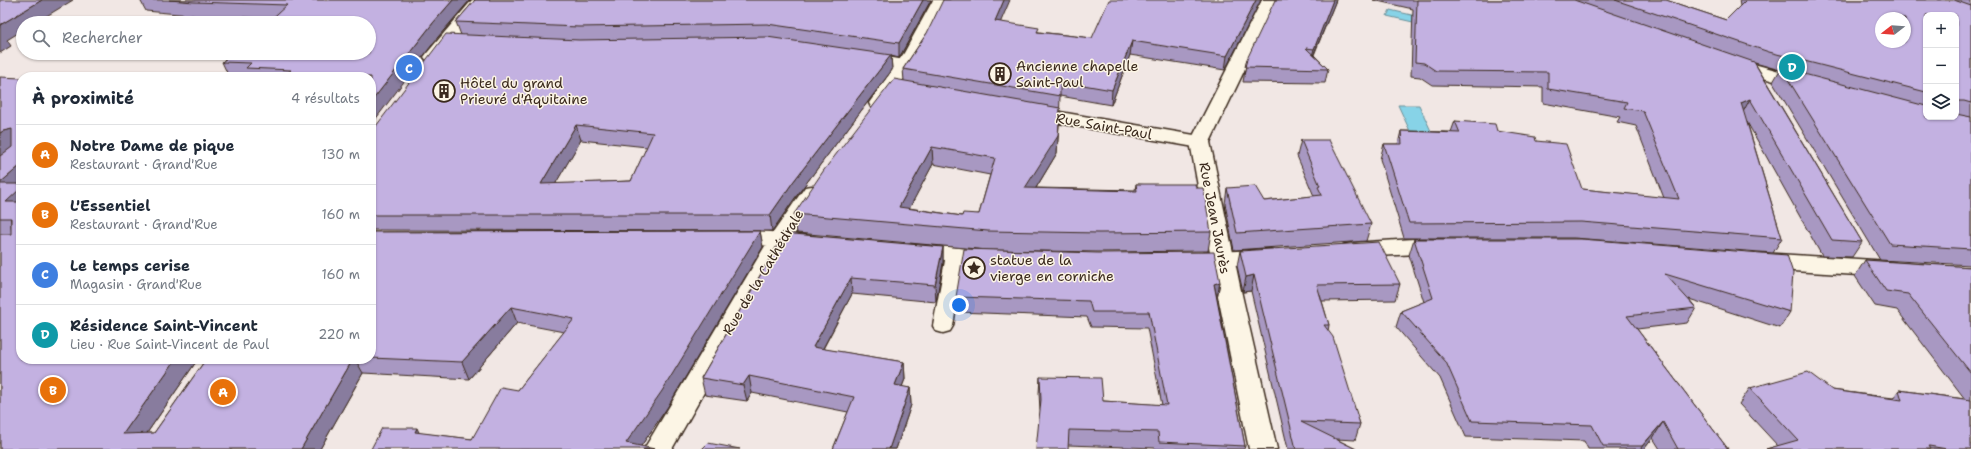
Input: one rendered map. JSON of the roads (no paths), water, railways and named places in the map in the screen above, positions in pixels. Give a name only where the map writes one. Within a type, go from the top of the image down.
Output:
[{"type":"street","points":[[422,72],[445,42],[481,0]]},
{"type":"street","points":[[867,119],[897,90],[905,65],[932,19],[941,0]]},
{"type":"street","name":"Rue Jean Jaurès","points":[[1263,449],[1222,259],[1200,142],[1270,0]]},
{"type":"street","points":[[445,42],[468,43]]},
{"type":"street","points":[[843,56],[905,65]]},
{"type":"street","points":[[1718,58],[1755,71],[1822,89]]},
{"type":"street","points":[[1755,71],[1767,91]]},
{"type":"street","name":"Rue Saint-Paul","points":[[1014,110],[1200,142]]},
{"type":"street","name":"Rue de la Cathédrale","points":[[658,449],[776,246],[822,179]]},
{"type":"street","points":[[713,239],[776,246],[832,244]]},
{"type":"street","points":[[1329,252],[1414,246],[1467,246]]},
{"type":"street","points":[[1859,247],[1871,267]]},
{"type":"street","points":[[893,250],[1012,258]]},
{"type":"street","points":[[1185,260],[1291,254]]},
{"type":"street","points":[[1737,259],[1910,270]]},
{"type":"lane","points":[[943,326],[955,255]]},
{"type":"water","points":[[1390,10],[1446,23],[1443,29],[1387,16]]},
{"type":"water","points":[[1398,105],[1419,105],[1431,131],[1410,131]]},
{"type":"place","name":"Résidence Saint-Vincent","points":[[1792,67]]},
{"type":"place","name":"Le temps cerise","points":[[409,68]]},
{"type":"place","name":"Ancienne chapelle Saint-Paul","points":[[1000,74]]},
{"type":"place","name":"Hôtel du grand Prieuré d'Aquitaine","points":[[444,91]]},
{"type":"place","name":"statue de la vierge en corniche","points":[[974,268]]},
{"type":"place","name":"L'Essentiel","points":[[53,390]]},
{"type":"place","name":"Notre Dame de pique","points":[[223,392]]}]
